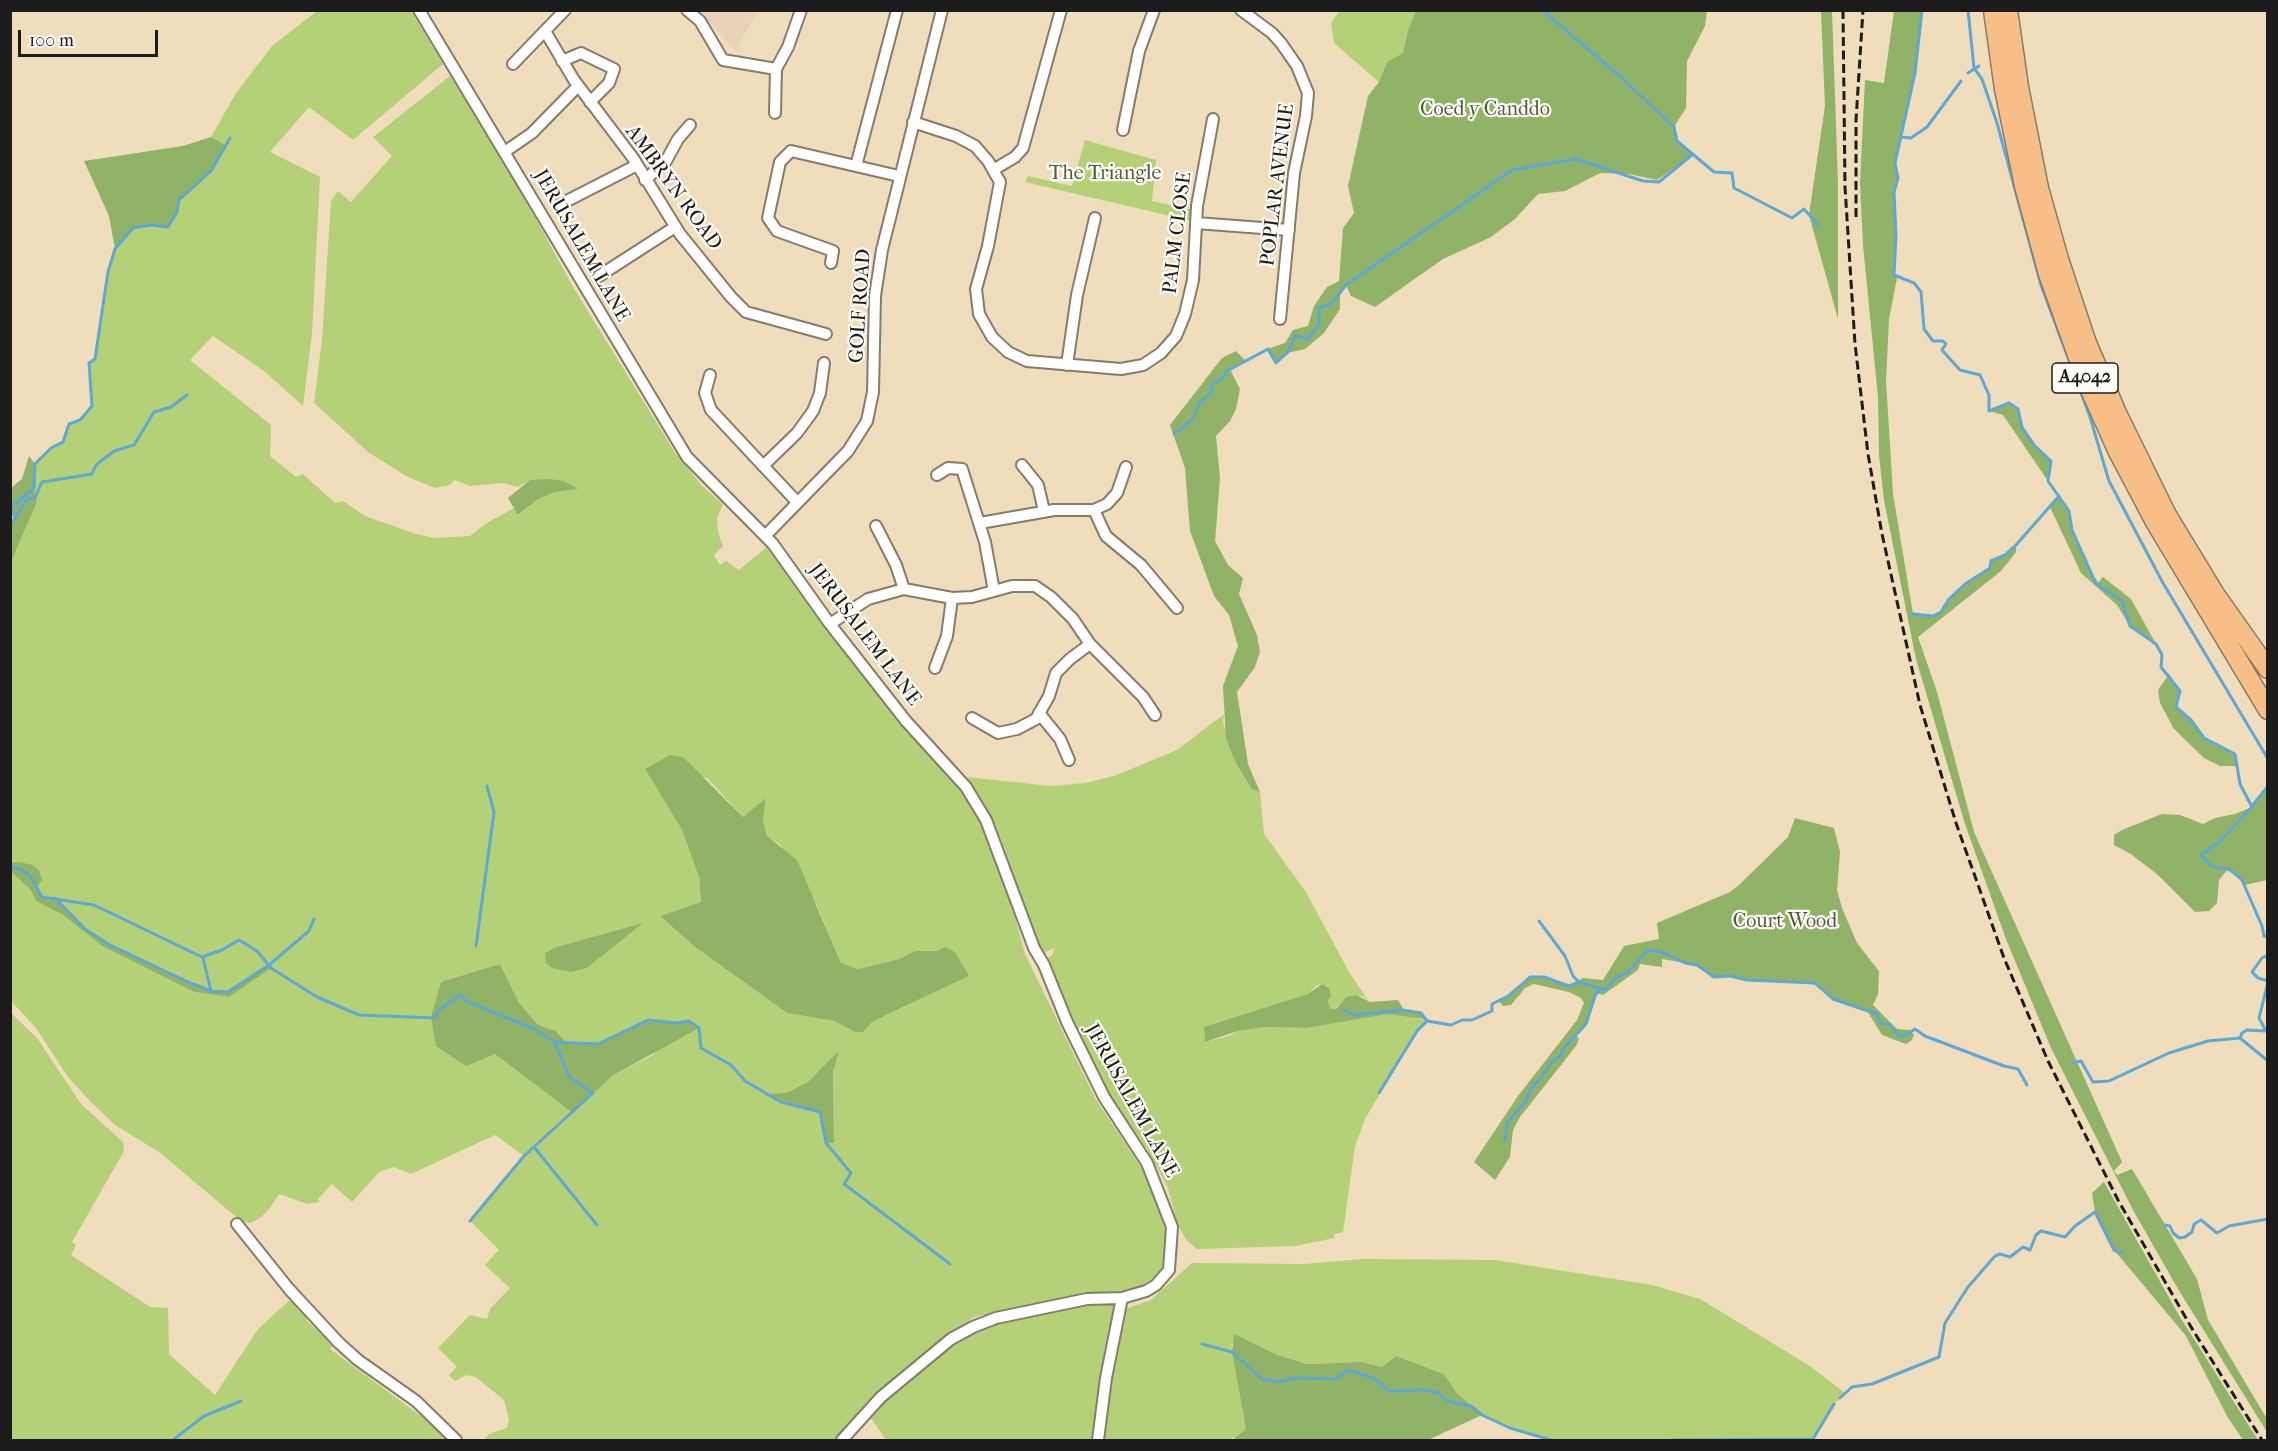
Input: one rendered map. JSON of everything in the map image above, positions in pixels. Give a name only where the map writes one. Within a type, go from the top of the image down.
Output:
[{"type":"highway","name":"A4042","points":[[1993,10],[2010,121],[2028,204],[2050,282],[2087,383],[2112,440],[2155,522],[2268,710]]},
{"type":"highway","name":"A4042","points":[[2008,10],[2019,87],[2039,188],[2059,259],[2087,343],[2117,413],[2167,515],[2215,594],[2268,669]]},
{"type":"street","name":"JERUSALEM LANE","points":[[419,10],[506,151],[550,232],[687,457],[724,497],[766,535],[830,624],[906,721],[966,786],[987,820],[1034,948],[1044,965],[1067,1022],[1104,1097],[1148,1163],[1172,1227],[1169,1270],[1164,1278],[1146,1291],[1122,1298],[1088,1299],[996,1318],[973,1327],[951,1339],[881,1397],[842,1440]]},
{"type":"street","points":[[513,64],[565,10]]},
{"type":"street","points":[[687,10],[700,21],[723,60],[776,69]]},
{"type":"street","points":[[775,113],[776,69],[788,47],[801,10]]},
{"type":"street","points":[[856,166],[897,10]]},
{"type":"street","name":"GOLF ROAD","points":[[766,535],[797,502],[823,480],[848,451],[867,421],[873,392],[875,296],[882,250],[942,10]]},
{"type":"street","points":[[913,122],[956,136],[975,146],[993,170],[1015,157],[1023,148],[1061,10]]},
{"type":"street","points":[[1122,130],[1139,51],[1154,10]]},
{"type":"street","name":"POPLAR AVENUE","points":[[1240,10],[1272,33],[1281,43],[1297,66],[1308,93],[1306,116],[1294,173],[1280,319]]},
{"type":"street","name":"AMBRYN ROAD","points":[[545,31],[578,86],[637,165],[675,227],[746,312],[826,334]]},
{"type":"street","points":[[562,61],[581,53],[614,69],[609,83],[590,102]]},
{"type":"street","points":[[506,151],[532,133],[578,86]]},
{"type":"street","name":"PALM CLOSE","points":[[993,170],[1000,182],[988,246],[976,289],[980,314],[992,337],[1008,352],[1027,361],[1121,369],[1143,364],[1161,353],[1176,336],[1185,314],[1193,280],[1196,223],[1214,119]]},
{"type":"street","points":[[645,180],[666,161],[678,139],[690,125]]},
{"type":"street","points":[[831,262],[833,251],[777,231],[768,218],[780,162],[791,151],[899,176]]},
{"type":"street","points":[[561,204],[637,165]]},
{"type":"street","points":[[1067,365],[1077,295],[1095,218]]},
{"type":"street","points":[[1196,223],[1289,230]]},
{"type":"street","points":[[599,276],[675,227]]},
{"type":"street","points":[[763,466],[797,433],[813,411],[820,393],[824,363]]},
{"type":"street","points":[[710,375],[705,393],[711,410],[797,502]]},
{"type":"street","points":[[1022,465],[1038,484],[1044,511]]},
{"type":"street","points":[[980,523],[1044,511],[1094,510],[1107,504],[1117,493],[1126,467]]},
{"type":"street","points":[[937,475],[948,468],[962,469],[980,523],[994,591]]},
{"type":"street","points":[[1094,510],[1106,536],[1123,553],[1141,565],[1177,608]]},
{"type":"street","points":[[876,526],[896,565],[904,589]]},
{"type":"street","points":[[830,624],[868,599],[904,589],[952,598],[972,597],[1012,586],[1035,586],[1051,597],[1073,620],[1090,644],[1115,672],[1143,697],[1155,715]]},
{"type":"street","points":[[935,668],[947,636],[952,598]]},
{"type":"street","points":[[972,718],[998,733],[1017,729],[1036,719],[1049,696],[1056,673],[1090,644]]},
{"type":"street","points":[[1039,713],[1060,739],[1069,760]]},
{"type":"street","points":[[237,1224],[289,1289],[339,1343],[358,1360],[416,1401],[456,1440]]},
{"type":"street","points":[[1098,1440],[1106,1378],[1122,1298]]},
{"type":"shaded area","points":[[700,11],[758,11],[735,51]]},
{"type":"green space","points":[[317,11],[411,11],[443,64],[353,140],[309,107],[270,152],[320,177],[312,334],[303,406],[264,371],[213,336],[190,360],[271,425],[270,456],[296,477],[303,474],[335,503],[343,501],[365,516],[416,534],[435,538],[470,536],[485,524],[514,508],[519,515],[535,500],[555,492],[577,489],[564,481],[530,480],[518,487],[503,483],[470,486],[454,480],[450,485],[435,488],[406,476],[368,452],[314,403],[322,340],[331,201],[338,191],[351,202],[392,156],[373,137],[450,76],[501,155],[573,287],[674,451],[702,486],[723,504],[717,518],[718,532],[723,546],[714,555],[720,565],[726,561],[739,570],[767,547],[817,617],[899,721],[927,753],[953,777],[981,825],[1003,874],[1025,954],[1095,1098],[1143,1170],[1162,1213],[1168,1247],[1163,1266],[1153,1278],[1135,1289],[1082,1295],[975,1317],[952,1331],[859,1411],[836,1440],[484,1440],[489,1434],[507,1428],[509,1420],[504,1400],[476,1377],[466,1375],[455,1381],[449,1375],[457,1367],[438,1348],[470,1315],[487,1319],[490,1309],[510,1288],[485,1265],[499,1250],[470,1221],[524,1156],[495,1135],[411,1174],[394,1167],[379,1172],[352,1202],[332,1184],[318,1199],[320,1202],[308,1204],[279,1194],[260,1218],[250,1223],[241,1221],[159,1152],[115,1125],[68,1077],[36,1028],[11,1001],[11,872],[30,889],[36,901],[63,915],[102,946],[194,992],[229,997],[269,965],[228,992],[211,991],[188,982],[108,944],[85,929],[55,899],[48,900],[42,897],[36,888],[39,870],[32,865],[11,863],[11,562],[37,502],[34,488],[35,464],[51,448],[63,442],[69,424],[80,420],[92,406],[89,363],[95,359],[108,272],[115,249],[133,228],[151,225],[168,227],[177,212],[179,200],[211,171],[227,146],[211,137],[236,93],[272,46]],"holes":[[[645,769],[707,778],[743,817],[766,799],[763,820],[767,836],[780,845],[817,905],[841,963],[858,969],[899,959],[915,951],[936,951],[945,947],[968,976],[871,1023],[863,1032],[855,1032],[834,1021],[787,1013],[695,947],[660,916],[701,902],[699,877],[682,830]],[[641,924],[587,968],[545,953],[556,947]],[[500,964],[518,1003],[538,1025],[556,1031],[565,1041],[598,1044],[648,1020],[676,1023],[689,1021],[651,1056],[612,1076],[573,1112],[495,1054],[472,974]],[[838,1053],[833,1072],[834,1143],[825,1143],[820,1112],[767,1095],[788,1092],[808,1082]]]},
{"type":"green space","points":[[1339,11],[1416,11],[1408,30],[1403,53],[1387,62],[1379,82],[1334,43],[1331,23]]},
{"type":"green space","name":"Coed y Canddo","points":[[1416,11],[1707,11],[1705,26],[1687,61],[1686,108],[1674,127],[1677,141],[1692,155],[1657,180],[1629,174],[1600,173],[1565,191],[1538,194],[1515,219],[1491,237],[1443,259],[1375,307],[1351,296],[1346,285],[1340,292],[1340,309],[1324,333],[1305,349],[1287,353],[1276,363],[1268,349],[1285,343],[1293,330],[1308,326],[1314,306],[1327,287],[1339,281],[1343,228],[1354,213],[1348,186],[1368,96],[1379,82],[1387,62],[1403,53],[1408,30]]},
{"type":"green space","points":[[1821,11],[1832,11],[1838,183],[1838,319],[1809,215],[1825,106]]},
{"type":"green space","points":[[1894,11],[1922,11],[1915,73],[1895,163],[1898,178],[1894,192],[1896,235],[1893,267],[1897,278],[1889,319],[1886,381],[1893,494],[1913,614],[1933,616],[1941,612],[1949,599],[1965,584],[1990,568],[1991,561],[2005,555],[2016,545],[2016,552],[2001,571],[1918,637],[1937,692],[1974,832],[2122,1162],[2114,1171],[2117,1175],[2132,1169],[2197,1279],[2208,1320],[2267,1419],[2267,1432],[2178,1289],[2133,1210],[2051,1048],[2006,939],[1965,824],[1916,659],[1884,500],[1860,183],[1865,80],[1884,83]]},
{"type":"green space","points":[[211,137],[227,146],[211,171],[179,200],[177,212],[168,227],[151,225],[133,228],[115,249],[109,216],[84,161],[183,146]]},
{"type":"green space","name":"The Triangle","points":[[1085,140],[1156,160],[1152,201],[1193,210],[1192,221],[1025,182],[1028,176],[1072,186]]},
{"type":"green space","points":[[1236,351],[1246,361],[1230,369],[1240,389],[1236,409],[1230,421],[1216,436],[1220,478],[1215,541],[1228,565],[1243,578],[1239,594],[1257,635],[1260,652],[1255,667],[1237,692],[1248,764],[1260,792],[1252,789],[1237,765],[1226,739],[1223,686],[1238,646],[1229,615],[1214,596],[1190,531],[1185,468],[1170,425],[1222,358]]},
{"type":"green space","points":[[2009,403],[2018,409],[2022,427],[2034,445],[2051,461],[2048,481],[2003,415],[1989,411]]},
{"type":"green space","points":[[29,456],[35,464],[34,488],[37,502],[11,562],[11,525],[15,518],[11,507],[11,488],[22,479]]},
{"type":"green space","points":[[530,480],[564,481],[578,489],[555,492],[536,500],[518,515],[508,498]]},
{"type":"green space","points":[[2060,496],[2069,511],[2072,530],[2097,584],[2103,577],[2131,599],[2156,644],[2130,626],[2117,605],[2081,573],[2050,507]]},
{"type":"green space","points":[[2169,674],[2180,691],[2176,707],[2191,720],[2204,738],[2235,754],[2237,766],[2220,766],[2204,758],[2174,729],[2160,703],[2158,690]]},
{"type":"green space","points":[[1224,714],[1223,723],[1252,788],[1260,792],[1264,834],[1306,892],[1349,972],[1369,1002],[1363,996],[1346,997],[1335,1009],[1330,1009],[1322,984],[1317,985],[1308,994],[1205,1042],[1229,1036],[1238,1031],[1265,1027],[1307,1028],[1388,1014],[1403,1014],[1427,1021],[1417,1031],[1365,1119],[1355,1146],[1343,1232],[1334,1234],[1334,1238],[1296,1246],[1197,1249],[1186,1240],[1176,1221],[1168,1188],[1147,1149],[1108,1097],[1079,1038],[1047,959],[1053,954],[1054,948],[1041,954],[1001,839],[984,803],[967,777],[1051,786],[1085,783],[1114,776],[1177,750]]},
{"type":"green space","points":[[670,755],[683,757],[743,817],[766,798],[763,820],[767,836],[797,860],[841,963],[858,969],[899,959],[915,951],[936,951],[945,947],[955,952],[969,976],[871,1023],[863,1032],[855,1032],[834,1021],[787,1013],[695,947],[660,916],[701,902],[699,877],[682,830],[645,769]]},
{"type":"green space","points":[[2267,786],[2267,880],[2245,885],[2242,880],[2227,870],[2219,880],[2217,903],[2209,911],[2195,912],[2158,875],[2131,854],[2114,845],[2114,835],[2162,814],[2180,815],[2203,824],[2215,818],[2235,814],[2252,807]]},
{"type":"green space","name":"Court Wood","points":[[1795,818],[1834,828],[1840,852],[1837,890],[1842,908],[1857,943],[1879,971],[1878,994],[1873,1005],[1897,1029],[1910,1030],[1914,1035],[1912,1040],[1906,1044],[1882,1035],[1866,1009],[1833,999],[1815,983],[1747,980],[1730,976],[1714,977],[1697,965],[1662,959],[1662,967],[1640,964],[1638,970],[1603,995],[1596,993],[1586,1024],[1576,1034],[1579,1039],[1576,1046],[1520,1117],[1513,1130],[1510,1157],[1495,1180],[1474,1162],[1518,1096],[1577,1020],[1584,1003],[1581,998],[1569,992],[1534,984],[1525,988],[1511,1005],[1503,1006],[1499,1001],[1530,977],[1544,977],[1569,986],[1583,978],[1603,980],[1624,946],[1659,939],[1657,923],[1730,892],[1739,885],[1788,837]]},
{"type":"green space","points":[[11,863],[33,865],[39,870],[42,880],[36,888],[42,897],[48,900],[55,898],[85,929],[108,944],[188,982],[211,991],[228,992],[269,965],[271,968],[229,997],[194,992],[102,946],[63,915],[36,901],[30,889],[11,872]]},
{"type":"green space","points":[[643,923],[587,968],[571,972],[552,968],[546,963],[545,953],[556,947]]},
{"type":"green space","points":[[500,964],[519,1003],[538,1025],[556,1031],[565,1041],[598,1044],[648,1020],[676,1023],[689,1021],[699,1028],[612,1076],[573,1113],[495,1054],[466,1066],[436,1046],[431,1017],[441,982]]},
{"type":"green space","points":[[1322,984],[1329,988],[1330,1009],[1336,1009],[1346,997],[1356,995],[1370,1002],[1398,1000],[1404,1010],[1421,1013],[1425,1019],[1388,1014],[1307,1028],[1265,1027],[1238,1031],[1205,1042],[1204,1027],[1308,994]]},
{"type":"green space","points":[[10,1012],[37,1038],[81,1104],[123,1142],[124,1151],[72,1242],[76,1245],[71,1255],[150,1307],[168,1308],[169,1354],[215,1395],[258,1329],[292,1298],[309,1314],[306,1320],[334,1345],[330,1349],[433,1425],[449,1440],[11,1440]]},
{"type":"green space","points":[[839,1051],[833,1072],[834,1143],[826,1143],[820,1112],[765,1095],[788,1092],[808,1082]]},
{"type":"green space","points":[[2104,1182],[2180,1317],[2258,1440],[2243,1440],[2227,1416],[2186,1336],[2114,1250],[2095,1212],[2092,1193]]},
{"type":"green space","points":[[1363,1259],[1495,1260],[1652,1285],[1700,1299],[1810,1366],[1845,1393],[1834,1404],[1813,1439],[1551,1440],[1510,1428],[1482,1415],[1456,1392],[1444,1374],[1396,1356],[1382,1367],[1362,1362],[1307,1364],[1231,1343],[1246,1429],[1230,1440],[1103,1440],[1105,1407],[1123,1314],[1128,1308],[1151,1300],[1192,1263],[1304,1264]]},
{"type":"green space","points":[[1110,1301],[1115,1305],[1095,1440],[886,1440],[869,1415],[951,1346],[987,1325]]},
{"type":"green space","points":[[1234,1334],[1277,1355],[1307,1364],[1362,1362],[1382,1367],[1396,1356],[1444,1374],[1456,1392],[1482,1415],[1428,1440],[1237,1440],[1234,1438],[1246,1429],[1232,1352]]},
{"type":"waterway","points":[[1542,10],[1622,78],[1674,127],[1677,141],[1714,172],[1732,173],[1734,188],[1792,218],[1804,209],[1819,226]]},
{"type":"waterway","points":[[1922,10],[1915,73],[1895,163],[1898,178],[1894,192],[1896,235],[1894,275],[1914,283],[1921,292],[1924,329],[1933,341],[1943,341],[1946,344],[1942,350],[1960,370],[1980,375],[1989,395],[1989,411],[2009,403],[2018,409],[2022,427],[2034,445],[2051,461],[2048,481],[2069,511],[2072,530],[2097,584],[2122,601],[2130,626],[2156,644],[2162,655],[2161,667],[2180,691],[2176,707],[2191,720],[2204,738],[2235,754],[2240,784],[2252,807],[2219,842],[2201,855],[2211,866],[2231,870],[2242,880],[2264,936],[2268,937]]},
{"type":"waterway","points":[[1968,10],[1974,68],[1982,79],[1997,123],[2041,285],[2090,417],[2109,481],[2163,583],[2268,759]]},
{"type":"waterway","points":[[1968,73],[1979,66]]},
{"type":"waterway","points":[[1901,137],[1911,138],[1927,127],[1961,81]]},
{"type":"waterway","points":[[10,525],[15,518],[11,507],[34,488],[35,464],[51,448],[63,442],[69,424],[80,420],[92,406],[89,363],[95,359],[108,272],[115,249],[133,228],[151,225],[168,227],[177,212],[179,200],[211,171],[230,138]]},
{"type":"waterway","points":[[1174,434],[1192,420],[1200,402],[1212,392],[1211,385],[1224,377],[1225,372],[1268,349],[1276,363],[1287,353],[1296,335],[1307,340],[1319,325],[1319,308],[1331,304],[1346,285],[1512,170],[1576,159],[1643,181],[1659,182],[1692,155]]},
{"type":"waterway","points":[[15,518],[27,499],[35,498],[42,482],[92,474],[96,465],[114,451],[134,445],[154,412],[171,407],[187,395]]},
{"type":"waterway","points":[[1913,614],[1933,616],[1941,612],[1949,599],[1965,584],[1990,568],[1991,561],[2005,555],[2016,545],[2059,496]]},
{"type":"waterway","points":[[476,946],[494,812],[487,786]]},
{"type":"waterway","points":[[2252,806],[2268,786]]},
{"type":"waterway","points":[[10,867],[20,869],[31,877],[42,897],[94,905],[202,957],[222,950],[239,940],[257,951],[271,968],[317,997],[359,1015],[435,1018],[440,1009],[460,995],[466,1001],[534,1029],[555,1042],[598,1044],[648,1020],[676,1023],[689,1021],[699,1028],[701,1048],[731,1065],[745,1081],[781,1102],[820,1112],[826,1143],[851,1173],[844,1184],[950,1264]]},
{"type":"waterway","points":[[55,898],[85,929],[108,944],[211,991],[228,992],[269,965],[309,931],[314,919]]},
{"type":"waterway","points":[[1539,921],[1565,956],[1573,976],[1579,982]]},
{"type":"waterway","points":[[1344,1010],[1354,1015],[1403,1010],[1421,1013],[1427,1021],[1451,1025],[1462,1020],[1472,1020],[1492,1011],[1492,1004],[1510,995],[1530,977],[1544,977],[1569,986],[1579,982],[1605,990],[1616,977],[1627,973],[1648,950],[1662,952],[1685,963],[1697,965],[1714,977],[1730,976],[1747,980],[1815,983],[1833,999],[1877,1014],[1880,1023],[1889,1024],[1899,1036],[1906,1035],[1915,1029],[1925,1036],[2004,1066],[2018,1069],[2027,1085]]},
{"type":"waterway","points":[[2268,955],[2262,958],[2252,972],[2258,978],[2268,981]]},
{"type":"waterway","points":[[203,958],[211,991]]},
{"type":"waterway","points":[[2268,982],[2259,1018],[2266,1031],[2247,1030],[2240,1038],[2268,1061]]},
{"type":"waterway","points":[[1505,1141],[1507,1123],[1526,1101],[1531,1088],[1550,1064],[1561,1055],[1563,1049],[1586,1024],[1599,990]]},
{"type":"waterway","points":[[1379,1093],[1417,1031],[1427,1021]]},
{"type":"waterway","points":[[2073,1063],[2081,1061],[2093,1082],[2109,1081],[2169,1053],[2208,1041],[2240,1038]]},
{"type":"waterway","points":[[470,1221],[524,1156],[593,1093],[570,1078],[555,1043]]},
{"type":"waterway","points":[[534,1147],[597,1225]]},
{"type":"waterway","points":[[1840,1398],[1852,1387],[1872,1384],[1939,1357],[1945,1323],[1968,1287],[1995,1256],[2000,1254],[2010,1257],[2023,1247],[2030,1250],[2036,1235],[2041,1231],[2065,1237],[2075,1226],[2095,1212],[2114,1250],[2120,1253],[2122,1251]]},
{"type":"waterway","points":[[2165,1225],[2170,1226],[2179,1238],[2192,1232],[2194,1224],[2201,1220],[2217,1233],[2229,1226],[2268,1219]]},
{"type":"waterway","points":[[1202,1344],[1232,1352],[1262,1379],[1280,1382],[1293,1378],[1336,1379],[1348,1370],[1373,1378],[1390,1391],[1426,1390],[1438,1393],[1447,1401],[1471,1406],[1482,1415],[1510,1428],[1551,1440]]},
{"type":"waterway","points":[[173,1440],[204,1416],[241,1401]]},
{"type":"waterway","points":[[1671,1440],[1813,1439],[1834,1404]]},
{"type":"railway","points":[[1843,10],[1845,187],[1855,344],[1868,454],[1882,534],[1920,705],[1956,823],[2004,958],[2048,1061],[2118,1200],[2194,1332],[2262,1440]]},
{"type":"railway","points":[[1856,217],[1856,120],[1863,10]]}]
